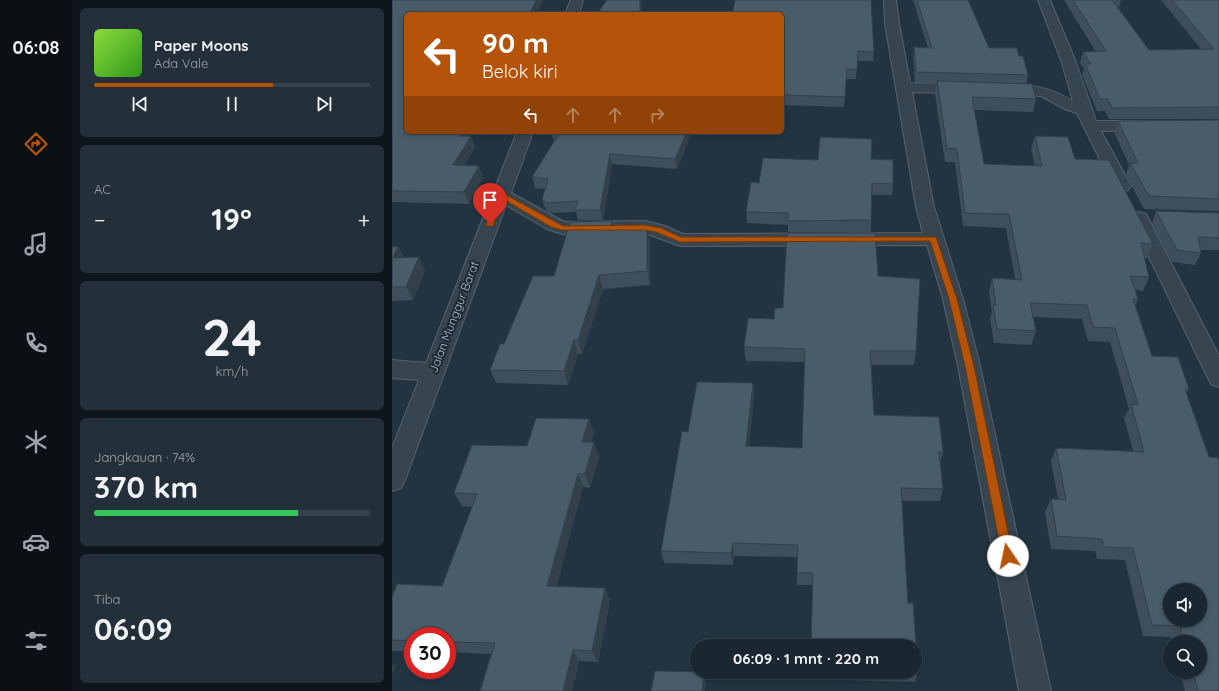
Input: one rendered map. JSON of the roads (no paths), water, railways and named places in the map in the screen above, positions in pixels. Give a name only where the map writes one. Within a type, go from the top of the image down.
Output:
[{"type":"street","points":[[573,12],[577,0]]},
{"type":"street","points":[[890,0],[892,23],[925,207],[953,299],[969,366],[1035,691]]},
{"type":"street","points":[[1044,0],[1068,60],[1083,110],[1090,126],[1219,378]]},
{"type":"street","points":[[903,87],[1044,92],[1070,107],[1083,110]]},
{"type":"street","points":[[1090,126],[1158,126]]},
{"type":"street","name":"Jalan Munggur Barat","points":[[392,480],[524,134]]},
{"type":"street","points":[[501,195],[562,228],[645,227],[658,230],[680,240],[934,239]]},
{"type":"street","points":[[1133,208],[1159,216]]},
{"type":"street","points":[[392,369],[434,372]]}]
